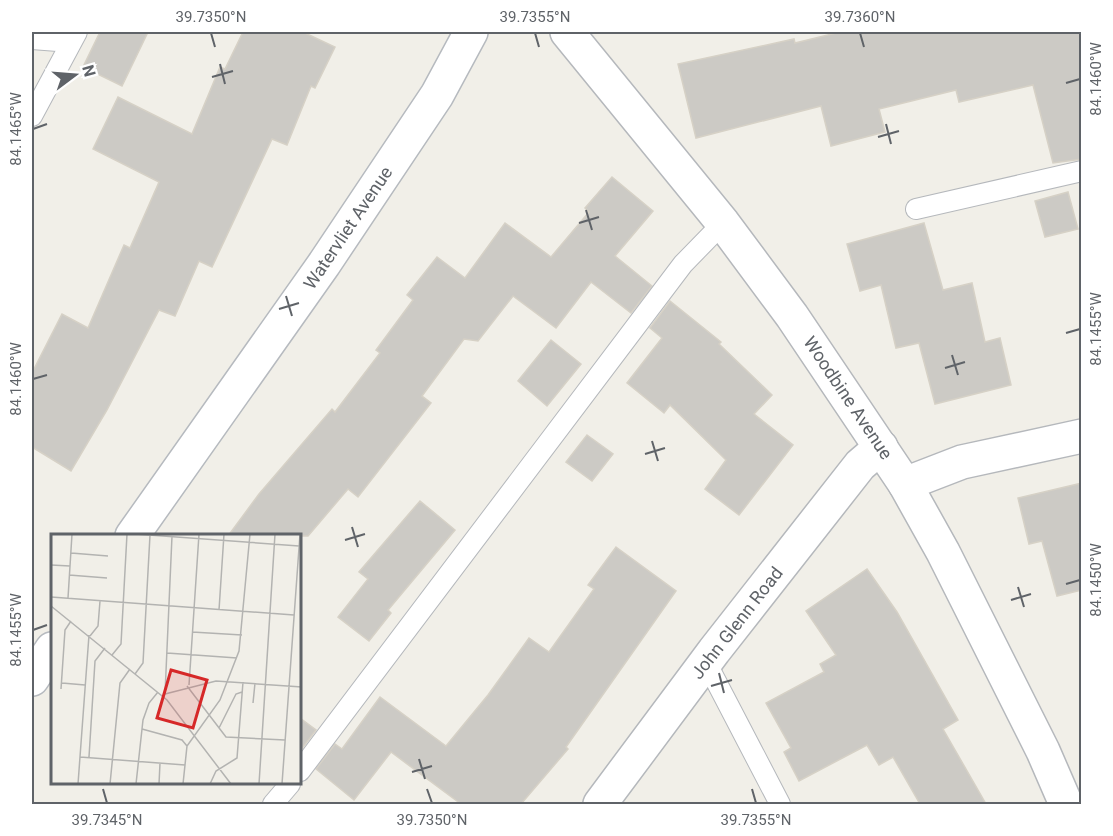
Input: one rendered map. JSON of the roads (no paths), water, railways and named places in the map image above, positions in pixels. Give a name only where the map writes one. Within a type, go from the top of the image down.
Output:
[{"type":"street","name":"Watervliet Avenue","points":[[133,534],[331,254],[437,95],[471,32]]},
{"type":"street","name":"Woodbine Avenue","points":[[567,32],[723,223],[792,316],[905,484],[944,552],[1043,751],[1066,804]]},
{"type":"street","points":[[905,484],[962,462],[1082,436]]},
{"type":"street","name":"John Glenn Road","points":[[600,804],[706,662],[860,465],[881,447]]},
{"type":"street","points":[[32,679],[51,650]]},
{"type":"lane","points":[[32,39],[74,37]]},
{"type":"lane","points":[[32,116],[74,37]]},
{"type":"lane","points":[[916,209],[1082,171]]},
{"type":"lane","points":[[302,768],[683,264],[723,223]]},
{"type":"lane","points":[[706,662],[780,804]]}]
